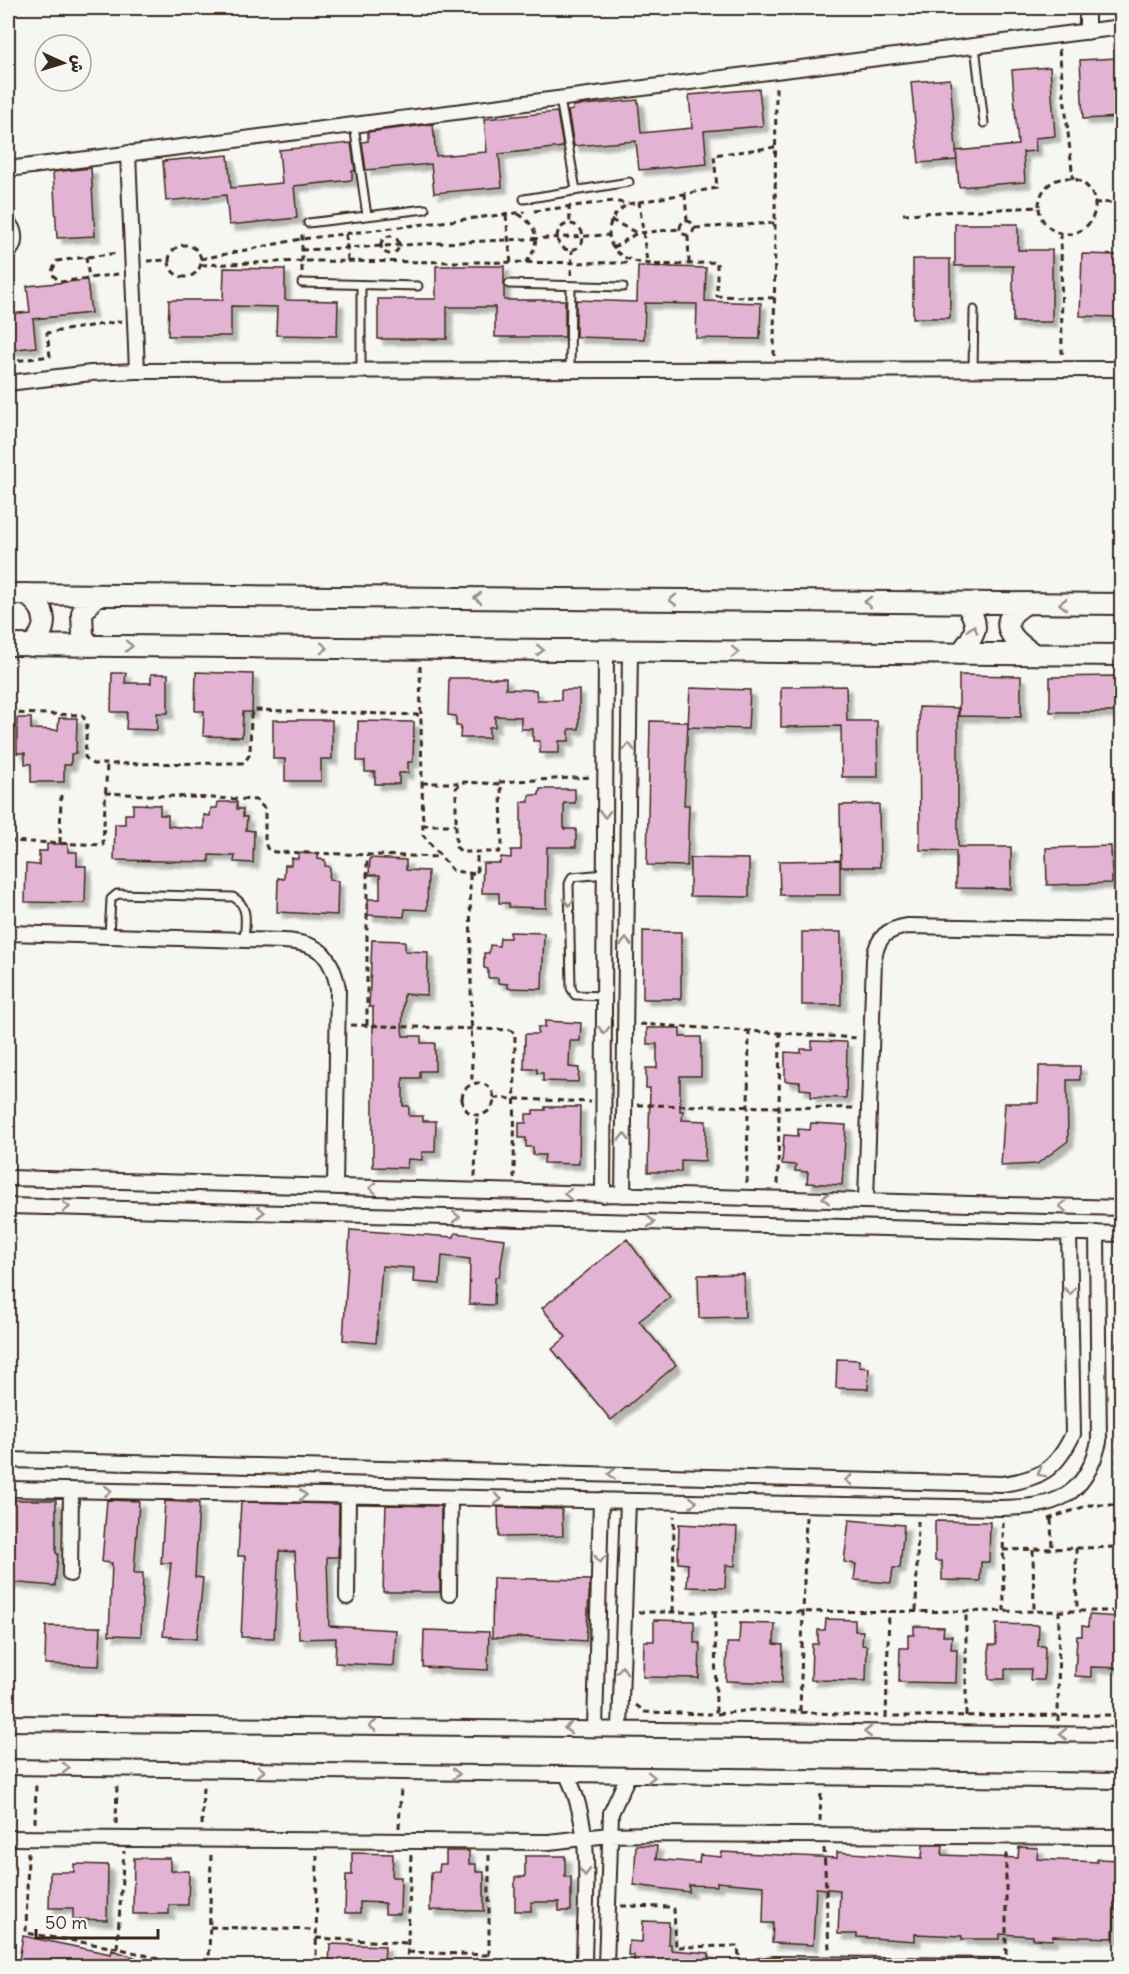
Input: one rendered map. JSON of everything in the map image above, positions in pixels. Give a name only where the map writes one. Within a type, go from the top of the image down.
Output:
[{"type":"street","points":[[1087,8],[1087,32]]},
{"type":"street","points":[[8,169],[1122,27]]},
{"type":"street","points":[[128,153],[137,371]]},
{"type":"street","points":[[8,383],[92,373],[137,371],[1122,369]]},
{"type":"street","points":[[16,594],[1122,604]]},
{"type":"street","points":[[16,594],[37,601],[44,612],[45,624],[41,637],[31,645]]},
{"type":"street","points":[[90,646],[83,636],[82,613],[96,595]]},
{"type":"street","points":[[958,654],[967,645],[976,625],[976,619],[965,603]]},
{"type":"street","points":[[1027,603],[1012,611],[1008,618],[1009,627],[1018,644],[1034,654]]},
{"type":"street","points":[[8,645],[1122,655]]},
{"type":"street","points":[[603,1195],[606,651]]},
{"type":"street","points":[[624,1195],[630,651]]},
{"type":"street","points":[[866,1199],[876,945],[883,934],[895,928],[1122,930]]},
{"type":"street","points":[[8,933],[305,942],[322,952],[334,968],[338,988],[335,1187]]},
{"type":"street","points":[[8,1178],[603,1195],[866,1199],[1122,1208]]},
{"type":"street","points":[[8,1206],[1122,1234]]},
{"type":"street","points":[[8,1460],[1002,1484],[1027,1480],[1047,1471],[1063,1455],[1072,1434],[1069,1232]]},
{"type":"street","points":[[8,1489],[601,1500],[628,1501],[674,1508],[813,1504],[1033,1507],[1061,1500],[1078,1486],[1093,1465],[1099,1442],[1097,1233]]},
{"type":"street","points":[[407,1470],[407,1497]]},
{"type":"street","points":[[813,1504],[819,1479]]},
{"type":"street","points":[[70,1574],[71,1490]]},
{"type":"street","points":[[347,1597],[348,1496]]},
{"type":"street","points":[[449,1594],[450,1498]]},
{"type":"street","points":[[595,1728],[601,1500]]},
{"type":"street","points":[[620,1728],[628,1501]]},
{"type":"street","points":[[8,1723],[1122,1735]]},
{"type":"street","points":[[8,1767],[1122,1781]]},
{"type":"street","points":[[567,1775],[582,1812],[585,1838],[584,1964]]},
{"type":"street","points":[[606,1966],[611,1813],[628,1776]]},
{"type":"street","points":[[8,1838],[549,1842],[609,1835],[822,1834],[1122,1837]]},
{"type":"street","points":[[759,1966],[1004,1961]]},
{"type":"lane","points":[[975,46],[984,123]]},
{"type":"lane","points":[[560,99],[576,190]]},
{"type":"lane","points":[[354,124],[367,216]]},
{"type":"lane","points":[[524,199],[629,182]]},
{"type":"lane","points":[[308,223],[425,209]]},
{"type":"lane","points":[[8,219],[16,228],[18,236],[17,246],[8,257]]},
{"type":"lane","points":[[302,283],[418,286]]},
{"type":"lane","points":[[509,284],[624,287]]},
{"type":"lane","points":[[361,285],[361,371]]},
{"type":"lane","points":[[570,370],[571,286]]},
{"type":"lane","points":[[973,370],[974,310]]},
{"type":"lane","points":[[604,996],[583,997],[575,995],[571,988],[569,884],[572,877],[579,875],[605,874]]},
{"type":"lane","points":[[109,936],[111,899],[117,894],[233,897],[241,902],[245,909],[244,940]]},
{"type":"path","points":[[1057,36],[1073,179]]},
{"type":"path","points":[[774,370],[776,71]]},
{"type":"path","points":[[638,263],[619,256],[608,235],[611,220],[618,210],[639,201],[717,188],[714,155],[776,147]]},
{"type":"path","points":[[1073,179],[1088,187],[1094,203],[1089,223],[1081,230],[1061,233],[1046,224],[1039,207],[1040,199],[1049,184],[1056,180],[1073,179]]},
{"type":"path","points":[[568,192],[570,224]]},
{"type":"path","points":[[685,194],[687,221],[695,228],[775,223]]},
{"type":"path","points":[[201,259],[301,239],[614,201],[628,204]]},
{"type":"path","points":[[639,201],[647,263]]},
{"type":"path","points":[[1094,203],[1122,202]]},
{"type":"path","points":[[903,214],[1039,207]]},
{"type":"path","points":[[516,213],[526,218],[537,238],[532,257],[525,264]]},
{"type":"path","points":[[506,214],[511,264]]},
{"type":"path","points":[[611,220],[636,233]]},
{"type":"path","points":[[680,229],[687,221]]},
{"type":"path","points":[[302,283],[301,239],[308,223]]},
{"type":"path","points":[[570,224],[579,227],[583,236],[580,245],[572,250],[560,245],[557,237],[561,228],[570,224]]},
{"type":"path","points":[[688,236],[695,228]]},
{"type":"path","points":[[382,246],[388,237],[387,229]]},
{"type":"path","points":[[613,248],[636,233],[680,229],[688,236],[689,263]]},
{"type":"path","points":[[1061,233],[1062,369]]},
{"type":"path","points":[[346,234],[348,262]]},
{"type":"path","points":[[301,250],[608,235]]},
{"type":"path","points":[[388,237],[396,238],[399,245],[396,252],[390,254]]},
{"type":"path","points":[[188,245],[197,250],[201,265],[195,273],[186,277],[176,274],[169,260],[177,247],[188,245]]},
{"type":"path","points":[[382,246],[390,254],[390,262]]},
{"type":"path","points":[[571,286],[572,250]]},
{"type":"path","points":[[132,262],[89,278],[60,282],[51,273],[57,261],[86,258],[132,262],[169,260]]},
{"type":"path","points":[[86,258],[89,278]]},
{"type":"path","points":[[201,265],[302,261],[511,264],[717,262],[717,296],[774,298]]},
{"type":"path","points":[[8,362],[50,356],[47,333],[135,320]]},
{"type":"path","points":[[420,649],[423,835],[453,871],[477,874],[477,852]]},
{"type":"path","points":[[8,713],[82,715],[87,720],[87,760],[93,764],[244,763],[250,754],[251,715],[255,710],[421,715]]},
{"type":"path","points":[[8,841],[103,845],[107,764]]},
{"type":"path","points":[[422,783],[606,777]]},
{"type":"path","points":[[460,783],[456,788],[458,850],[499,852],[502,849],[502,789],[497,782]]},
{"type":"path","points":[[8,866],[10,784]]},
{"type":"path","points":[[60,843],[61,793]]},
{"type":"path","points":[[105,793],[256,800],[265,809],[265,843],[268,850],[440,857]]},
{"type":"path","points":[[423,825],[456,825]]},
{"type":"path","points":[[367,1025],[368,855]]},
{"type":"path","points":[[470,874],[472,1084]]},
{"type":"path","points":[[626,1023],[871,1039]]},
{"type":"path","points":[[337,1024],[510,1030],[515,1033],[514,1192]]},
{"type":"path","points":[[747,1197],[749,1031]]},
{"type":"path","points":[[778,1198],[780,1033]]},
{"type":"path","points":[[472,1084],[487,1086],[494,1098],[487,1112],[477,1115],[467,1111],[463,1101],[464,1091],[472,1084]]},
{"type":"path","points":[[494,1098],[604,1103]]},
{"type":"path","points":[[624,1105],[869,1108]]},
{"type":"path","points":[[475,1191],[477,1115]]},
{"type":"path","points":[[624,1612],[1120,1611],[1118,1547],[1120,1424],[1117,1342],[1122,1338]]},
{"type":"path","points":[[800,1731],[803,1612],[813,1504]]},
{"type":"path","points":[[916,1611],[918,1506]]},
{"type":"path","points":[[664,1514],[674,1508]]},
{"type":"path","points":[[674,1508],[685,1514]]},
{"type":"path","points":[[673,1612],[674,1508]]},
{"type":"path","points":[[1002,1508],[1004,1611]]},
{"type":"path","points":[[1052,1519],[1052,1549]]},
{"type":"path","points":[[1003,1550],[1118,1547]]},
{"type":"path","points":[[1076,1548],[1077,1611]]},
{"type":"path","points":[[1033,1550],[1034,1611]]},
{"type":"path","points":[[886,1732],[889,1611]]},
{"type":"path","points":[[966,1611],[966,1733]]},
{"type":"path","points":[[1058,1734],[1059,1611]]},
{"type":"path","points":[[715,1612],[716,1729]]},
{"type":"path","points":[[633,1703],[645,1712],[716,1714],[754,1710],[886,1717],[1122,1715]]},
{"type":"path","points":[[37,1768],[26,1933],[117,1948],[187,1966]]},
{"type":"path","points":[[117,1769],[120,1839],[117,1948]]},
{"type":"path","points":[[203,1770],[210,1927],[209,1966]]},
{"type":"path","points":[[402,1773],[407,1966]]},
{"type":"path","points":[[821,1778],[830,1965]]},
{"type":"path","points":[[1004,1961],[1006,1836]]},
{"type":"path","points":[[316,1966],[317,1840]]},
{"type":"path","points":[[489,1842],[489,1966]]},
{"type":"path","points":[[607,1905],[671,1907],[674,1909],[676,1947],[738,1946],[740,1966]]},
{"type":"path","points":[[210,1927],[316,1930]]},
{"type":"path","points":[[316,1938],[408,1943]]},
{"type":"path","points":[[408,1952],[489,1955]]},
{"type":"path","points":[[489,1961],[584,1964]]},
{"type":"building","points":[[1118,58],[1121,117],[1083,119],[1080,60]]},
{"type":"building","points":[[1050,67],[1055,136],[1035,138],[1036,151],[1023,152],[1025,182],[959,187],[956,151],[1018,145],[1012,70]]},
{"type":"building","points":[[950,79],[957,160],[919,163],[911,82]]},
{"type":"building","points":[[759,89],[763,126],[704,131],[707,164],[639,170],[636,141],[574,146],[568,111],[573,110],[573,106],[638,100],[641,133],[692,128],[689,95]]},
{"type":"building","points":[[557,112],[563,147],[499,154],[502,187],[434,193],[431,164],[366,170],[362,142],[368,141],[368,132],[433,124],[436,156],[487,152],[484,119]]},
{"type":"building","points":[[351,143],[355,171],[352,171],[352,180],[294,186],[297,218],[229,225],[226,195],[166,201],[163,161],[228,155],[231,188],[282,183],[279,150]]},
{"type":"building","points":[[91,168],[95,236],[57,238],[53,172]]},
{"type":"building","points":[[955,224],[1018,224],[1018,250],[1052,250],[1052,322],[1013,322],[1013,266],[955,266]]},
{"type":"building","points":[[1082,254],[1121,255],[1119,317],[1080,316]]},
{"type":"building","points":[[913,259],[950,259],[950,318],[913,318]]},
{"type":"building","points":[[436,266],[504,266],[504,300],[565,300],[565,337],[495,337],[495,307],[447,307],[447,339],[378,339],[378,299],[436,299]]},
{"type":"building","points":[[638,266],[706,268],[705,301],[761,303],[760,339],[696,338],[697,304],[645,303],[644,339],[576,337],[576,300],[637,302]]},
{"type":"building","points":[[224,268],[285,269],[285,300],[338,301],[337,336],[276,335],[277,307],[231,306],[231,336],[168,336],[169,300],[223,300]]},
{"type":"building","points":[[87,280],[91,313],[33,319],[36,347],[8,350],[8,314],[30,312],[27,286]]},
{"type":"building","points":[[196,672],[253,674],[252,712],[243,712],[242,737],[203,736],[204,711],[195,711]]},
{"type":"building","points":[[112,673],[126,673],[125,683],[151,683],[151,674],[168,674],[168,713],[157,713],[157,730],[126,729],[127,712],[111,712]]},
{"type":"building","points":[[959,675],[1021,676],[1021,717],[959,716]]},
{"type":"building","points":[[1115,676],[1115,712],[1050,712],[1050,677]]},
{"type":"building","points":[[449,678],[506,678],[506,689],[536,690],[537,700],[561,700],[561,690],[579,690],[579,729],[569,729],[569,741],[559,741],[559,753],[540,753],[540,741],[533,741],[533,729],[521,729],[521,717],[495,716],[495,727],[489,727],[489,738],[460,738],[461,726],[456,726],[456,716],[448,715]]},
{"type":"building","points":[[846,686],[847,721],[877,721],[878,777],[842,777],[841,726],[781,727],[781,687]]},
{"type":"building","points":[[690,688],[750,690],[748,729],[688,727]]},
{"type":"building","points":[[919,707],[958,708],[958,847],[1011,847],[1011,889],[956,888],[956,851],[920,850]]},
{"type":"building","points":[[17,718],[31,718],[31,729],[58,730],[59,718],[77,718],[76,753],[71,754],[71,765],[64,765],[64,782],[31,782],[31,764],[25,764],[25,753],[17,753]]},
{"type":"building","points":[[273,720],[332,720],[332,759],[321,759],[321,781],[285,781],[285,759],[273,759]]},
{"type":"building","points":[[358,721],[414,722],[413,762],[408,762],[408,773],[399,773],[399,784],[375,784],[375,772],[365,772],[365,761],[357,761]]},
{"type":"building","points":[[650,721],[688,722],[684,805],[689,805],[687,866],[647,865]]},
{"type":"building","points":[[540,789],[575,789],[575,803],[564,803],[564,829],[576,829],[576,847],[547,847],[546,908],[509,907],[509,903],[499,903],[499,893],[482,893],[483,863],[500,863],[501,857],[511,858],[511,850],[521,850],[521,802],[529,802],[529,795],[539,795]]},
{"type":"building","points":[[218,802],[237,802],[237,809],[243,809],[243,817],[247,817],[246,830],[254,831],[253,863],[234,862],[235,856],[209,855],[209,862],[114,860],[115,824],[125,824],[125,814],[133,814],[133,804],[160,805],[160,815],[168,815],[168,826],[204,829],[204,815],[210,816],[211,808],[217,808]]},
{"type":"building","points":[[879,804],[880,867],[841,867],[840,805]]},
{"type":"building","points":[[47,844],[68,844],[68,852],[77,852],[77,866],[86,866],[85,903],[25,902],[26,864],[39,865],[39,851],[47,851]]},
{"type":"building","points":[[1111,846],[1112,883],[1047,885],[1046,848]]},
{"type":"building","points":[[298,853],[318,854],[318,859],[325,860],[325,866],[330,867],[329,880],[338,881],[337,915],[277,912],[278,878],[284,879],[285,865],[291,865],[291,858],[298,859]]},
{"type":"building","points":[[370,858],[406,860],[406,870],[428,871],[427,910],[405,909],[404,917],[368,915],[368,899],[380,899],[380,875],[369,875]]},
{"type":"building","points":[[690,858],[749,859],[749,897],[690,896]]},
{"type":"building","points":[[840,860],[840,895],[780,895],[779,861]]},
{"type":"building","points":[[643,931],[681,932],[681,999],[643,999]]},
{"type":"building","points":[[510,932],[544,933],[542,989],[508,988],[508,984],[498,983],[498,978],[488,978],[488,969],[484,968],[484,953],[489,953],[490,945],[499,946],[500,938],[510,938]]},
{"type":"building","points":[[802,932],[841,932],[841,1005],[802,1005]]},
{"type":"building","points":[[372,940],[405,941],[405,951],[428,952],[427,995],[404,994],[402,1029],[403,1036],[421,1036],[421,1043],[435,1043],[435,1071],[420,1071],[420,1078],[403,1078],[403,1106],[409,1106],[409,1116],[423,1116],[423,1121],[436,1121],[435,1152],[422,1152],[422,1160],[408,1159],[407,1168],[373,1167],[373,1007],[369,1007]]},
{"type":"building","points":[[545,1021],[581,1023],[580,1041],[570,1041],[569,1067],[579,1068],[578,1082],[543,1081],[543,1073],[537,1073],[537,1069],[524,1069],[525,1034],[538,1034],[538,1027],[545,1027]]},
{"type":"building","points":[[647,1028],[680,1028],[680,1037],[701,1037],[701,1076],[680,1076],[680,1111],[683,1111],[682,1120],[706,1121],[705,1161],[681,1160],[681,1172],[648,1172],[650,1088],[646,1088],[646,1068],[657,1068],[657,1044],[647,1044]]},
{"type":"building","points":[[812,1041],[847,1042],[846,1098],[811,1097],[811,1090],[800,1089],[800,1082],[785,1081],[785,1052],[801,1053],[801,1049],[812,1049]]},
{"type":"building","points":[[1039,1066],[1080,1066],[1080,1080],[1067,1080],[1068,1141],[1037,1164],[1001,1166],[1005,1103],[1038,1103]]},
{"type":"building","points":[[545,1107],[580,1107],[579,1164],[544,1163],[545,1155],[533,1155],[533,1147],[526,1147],[526,1138],[519,1138],[519,1123],[526,1123],[526,1114],[533,1114],[533,1110],[545,1110]]},
{"type":"building","points":[[811,1123],[846,1125],[842,1185],[807,1183],[808,1172],[795,1171],[796,1165],[782,1164],[784,1135],[798,1136],[798,1129],[810,1130]]},
{"type":"building","points":[[350,1230],[454,1237],[455,1233],[505,1239],[499,1277],[495,1277],[494,1305],[469,1304],[470,1259],[442,1256],[440,1284],[413,1282],[414,1268],[382,1266],[376,1343],[343,1340]]},
{"type":"building","points":[[627,1239],[670,1297],[639,1321],[676,1365],[611,1420],[552,1349],[566,1337],[542,1308]]},
{"type":"building","points":[[744,1274],[745,1317],[699,1318],[698,1275]]},
{"type":"building","points":[[837,1359],[859,1360],[859,1367],[869,1368],[868,1389],[836,1388]]},
{"type":"building","points":[[8,1500],[56,1500],[56,1553],[58,1554],[55,1586],[8,1582]]},
{"type":"building","points":[[107,1500],[139,1501],[134,1573],[143,1573],[141,1636],[109,1635],[112,1563],[102,1562]]},
{"type":"building","points":[[165,1501],[199,1503],[195,1577],[203,1578],[197,1639],[163,1636],[171,1563],[161,1563]]},
{"type":"building","points":[[241,1502],[339,1504],[338,1557],[327,1557],[329,1626],[396,1630],[394,1666],[335,1663],[336,1638],[299,1639],[295,1552],[279,1551],[274,1638],[241,1637],[245,1556],[238,1556]]},
{"type":"building","points":[[386,1505],[441,1506],[440,1592],[383,1592]]},
{"type":"building","points":[[498,1507],[562,1509],[563,1536],[499,1537]]},
{"type":"building","points":[[849,1520],[904,1525],[900,1568],[893,1568],[891,1583],[854,1580],[856,1564],[844,1562]]},
{"type":"building","points":[[935,1521],[990,1522],[989,1562],[981,1562],[980,1581],[942,1580],[942,1561],[935,1561]]},
{"type":"building","points":[[679,1524],[737,1527],[735,1566],[726,1565],[725,1588],[687,1587],[688,1564],[678,1563]]},
{"type":"building","points":[[493,1578],[590,1580],[586,1641],[528,1637],[492,1638]]},
{"type":"building","points":[[1089,1615],[1120,1617],[1122,1668],[1091,1667],[1091,1677],[1075,1676],[1077,1636],[1082,1636],[1082,1626],[1088,1627]]},
{"type":"building","points":[[826,1619],[855,1620],[855,1631],[863,1631],[862,1645],[867,1646],[866,1681],[811,1680],[812,1644],[818,1644],[818,1630],[825,1630]]},
{"type":"building","points":[[654,1620],[694,1621],[694,1643],[700,1643],[699,1678],[643,1677],[644,1641],[654,1641]]},
{"type":"building","points":[[740,1623],[775,1624],[774,1644],[783,1645],[782,1683],[726,1681],[727,1643],[739,1643]]},
{"type":"building","points":[[996,1624],[1039,1625],[1038,1646],[1045,1646],[1044,1680],[1030,1680],[1031,1669],[1005,1669],[1005,1679],[989,1679],[989,1645],[996,1645]]},
{"type":"building","points":[[46,1626],[101,1627],[99,1666],[45,1664]]},
{"type":"building","points":[[914,1626],[944,1627],[943,1636],[952,1636],[951,1649],[957,1649],[956,1683],[899,1682],[900,1648],[908,1648],[908,1635],[914,1635]]},
{"type":"building","points":[[424,1630],[489,1632],[488,1670],[423,1667]]},
{"type":"building","points":[[636,1845],[657,1846],[656,1859],[699,1863],[700,1855],[721,1857],[722,1852],[837,1858],[837,1852],[922,1858],[923,1845],[943,1845],[942,1855],[1018,1858],[1019,1847],[1038,1848],[1037,1859],[1097,1862],[1097,1859],[1122,1860],[1122,1888],[1116,1887],[1113,1938],[1053,1936],[1052,1940],[1000,1934],[1000,1939],[962,1939],[962,1936],[915,1934],[915,1941],[838,1934],[840,1890],[816,1888],[813,1945],[772,1943],[773,1923],[763,1923],[764,1886],[717,1882],[717,1886],[689,1885],[689,1892],[634,1885]]},
{"type":"building","points":[[446,1851],[469,1851],[469,1864],[476,1864],[476,1872],[484,1872],[484,1911],[430,1910],[431,1872],[439,1872],[440,1864],[446,1864]]},
{"type":"building","points":[[352,1853],[393,1854],[392,1877],[401,1877],[400,1914],[385,1914],[385,1903],[360,1902],[360,1913],[345,1913],[346,1875],[352,1875]]},
{"type":"building","points":[[525,1856],[565,1856],[565,1877],[571,1877],[571,1911],[559,1911],[559,1902],[531,1902],[531,1911],[515,1911],[515,1877],[525,1877]]},
{"type":"building","points":[[134,1858],[170,1858],[170,1871],[189,1871],[188,1905],[169,1905],[169,1914],[133,1914]]},
{"type":"building","points":[[74,1864],[108,1865],[107,1920],[73,1919],[73,1908],[49,1908],[50,1872],[74,1872]]},
{"type":"building","points":[[643,1921],[669,1922],[668,1944],[671,1944],[671,1950],[709,1953],[708,1966],[634,1966],[634,1955],[628,1955],[629,1941],[642,1942]]},
{"type":"building","points":[[23,1936],[111,1954],[112,1950],[155,1964],[155,1966],[18,1966]]},
{"type":"building","points":[[330,1944],[385,1946],[384,1966],[329,1966]]}]
